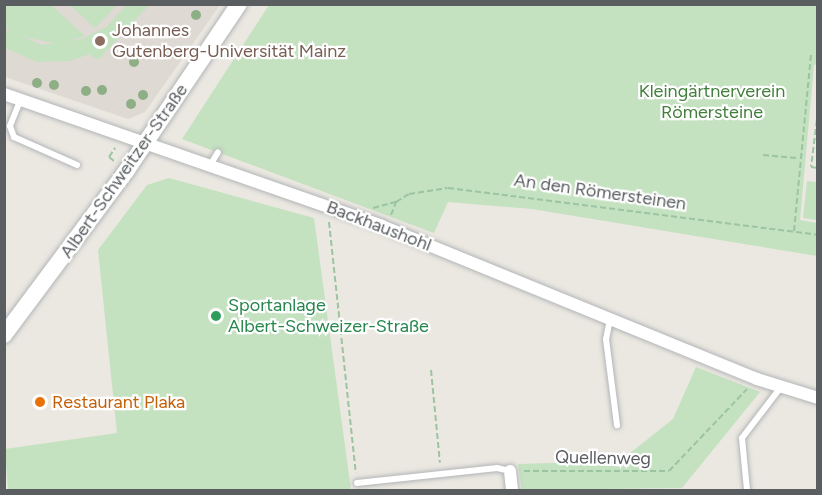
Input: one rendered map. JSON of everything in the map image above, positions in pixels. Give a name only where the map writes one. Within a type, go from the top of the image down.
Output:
[{"type":"street","name":"Albert-Schweitzer-Straße","points":[[4,335],[144,145],[239,4]]},
{"type":"street","name":"Backhaushohl","points":[[4,94],[144,145],[328,207],[781,387],[818,398]]},
{"type":"street","points":[[510,471],[512,490]]},
{"type":"lane","points":[[20,101],[10,126],[14,137],[77,165]]},
{"type":"lane","points":[[209,167],[218,152]]},
{"type":"lane","points":[[610,318],[606,339],[617,425]]},
{"type":"lane","points":[[747,490],[742,438],[781,387]]},
{"type":"lane","points":[[357,483],[497,468],[510,471]]},
{"type":"path","points":[[793,232],[811,54]]},
{"type":"path","points":[[818,111],[811,167],[818,168]]},
{"type":"path","points":[[763,155],[800,159]]},
{"type":"path","name":"An den Römersteinen","points":[[364,209],[396,201],[409,194],[448,188],[491,191],[818,235]]},
{"type":"path","points":[[391,216],[396,201]]},
{"type":"path","points":[[328,207],[357,483]]},
{"type":"path","points":[[431,370],[442,474]]},
{"type":"path","name":"Quellenweg","points":[[510,471],[669,471],[738,399]]},
{"type":"shaded area","name":"Johannes Gutenberg-Universität Mainz","points":[[4,5],[220,5],[145,112],[128,119],[5,77]]},
{"type":"green space","points":[[4,5],[51,5],[85,36],[59,44],[19,36],[5,27]]},
{"type":"green space","points":[[70,5],[117,5],[95,28]]},
{"type":"green space","points":[[127,5],[149,5],[98,60],[89,54],[70,61],[37,62],[5,48],[5,29],[42,45],[82,39],[106,27]]},
{"type":"green space","name":"Kleingärtnerverein Römersteine","points":[[269,5],[817,5],[817,64],[814,65],[800,220],[817,223],[817,256],[532,209],[448,202],[434,233],[182,139]]},
{"type":"green space","name":"Sportanlage Albert-Schweizer-Straße","points":[[169,178],[314,218],[351,490],[8,490],[5,449],[117,433],[98,250],[147,185]]},
{"type":"green space","points":[[807,181],[817,182],[817,220],[803,218]]},
{"type":"green space","points":[[696,367],[760,392],[682,488],[522,490],[518,464],[620,461],[673,419]]},
{"type":"place","name":"Johannes Gutenberg-Universität Mainz","points":[[100,41]]},
{"type":"place","name":"Sportanlage Albert-Schweizer-Straße","points":[[216,316]]},
{"type":"place","name":"Restaurant Plaka","points":[[40,402]]}]
